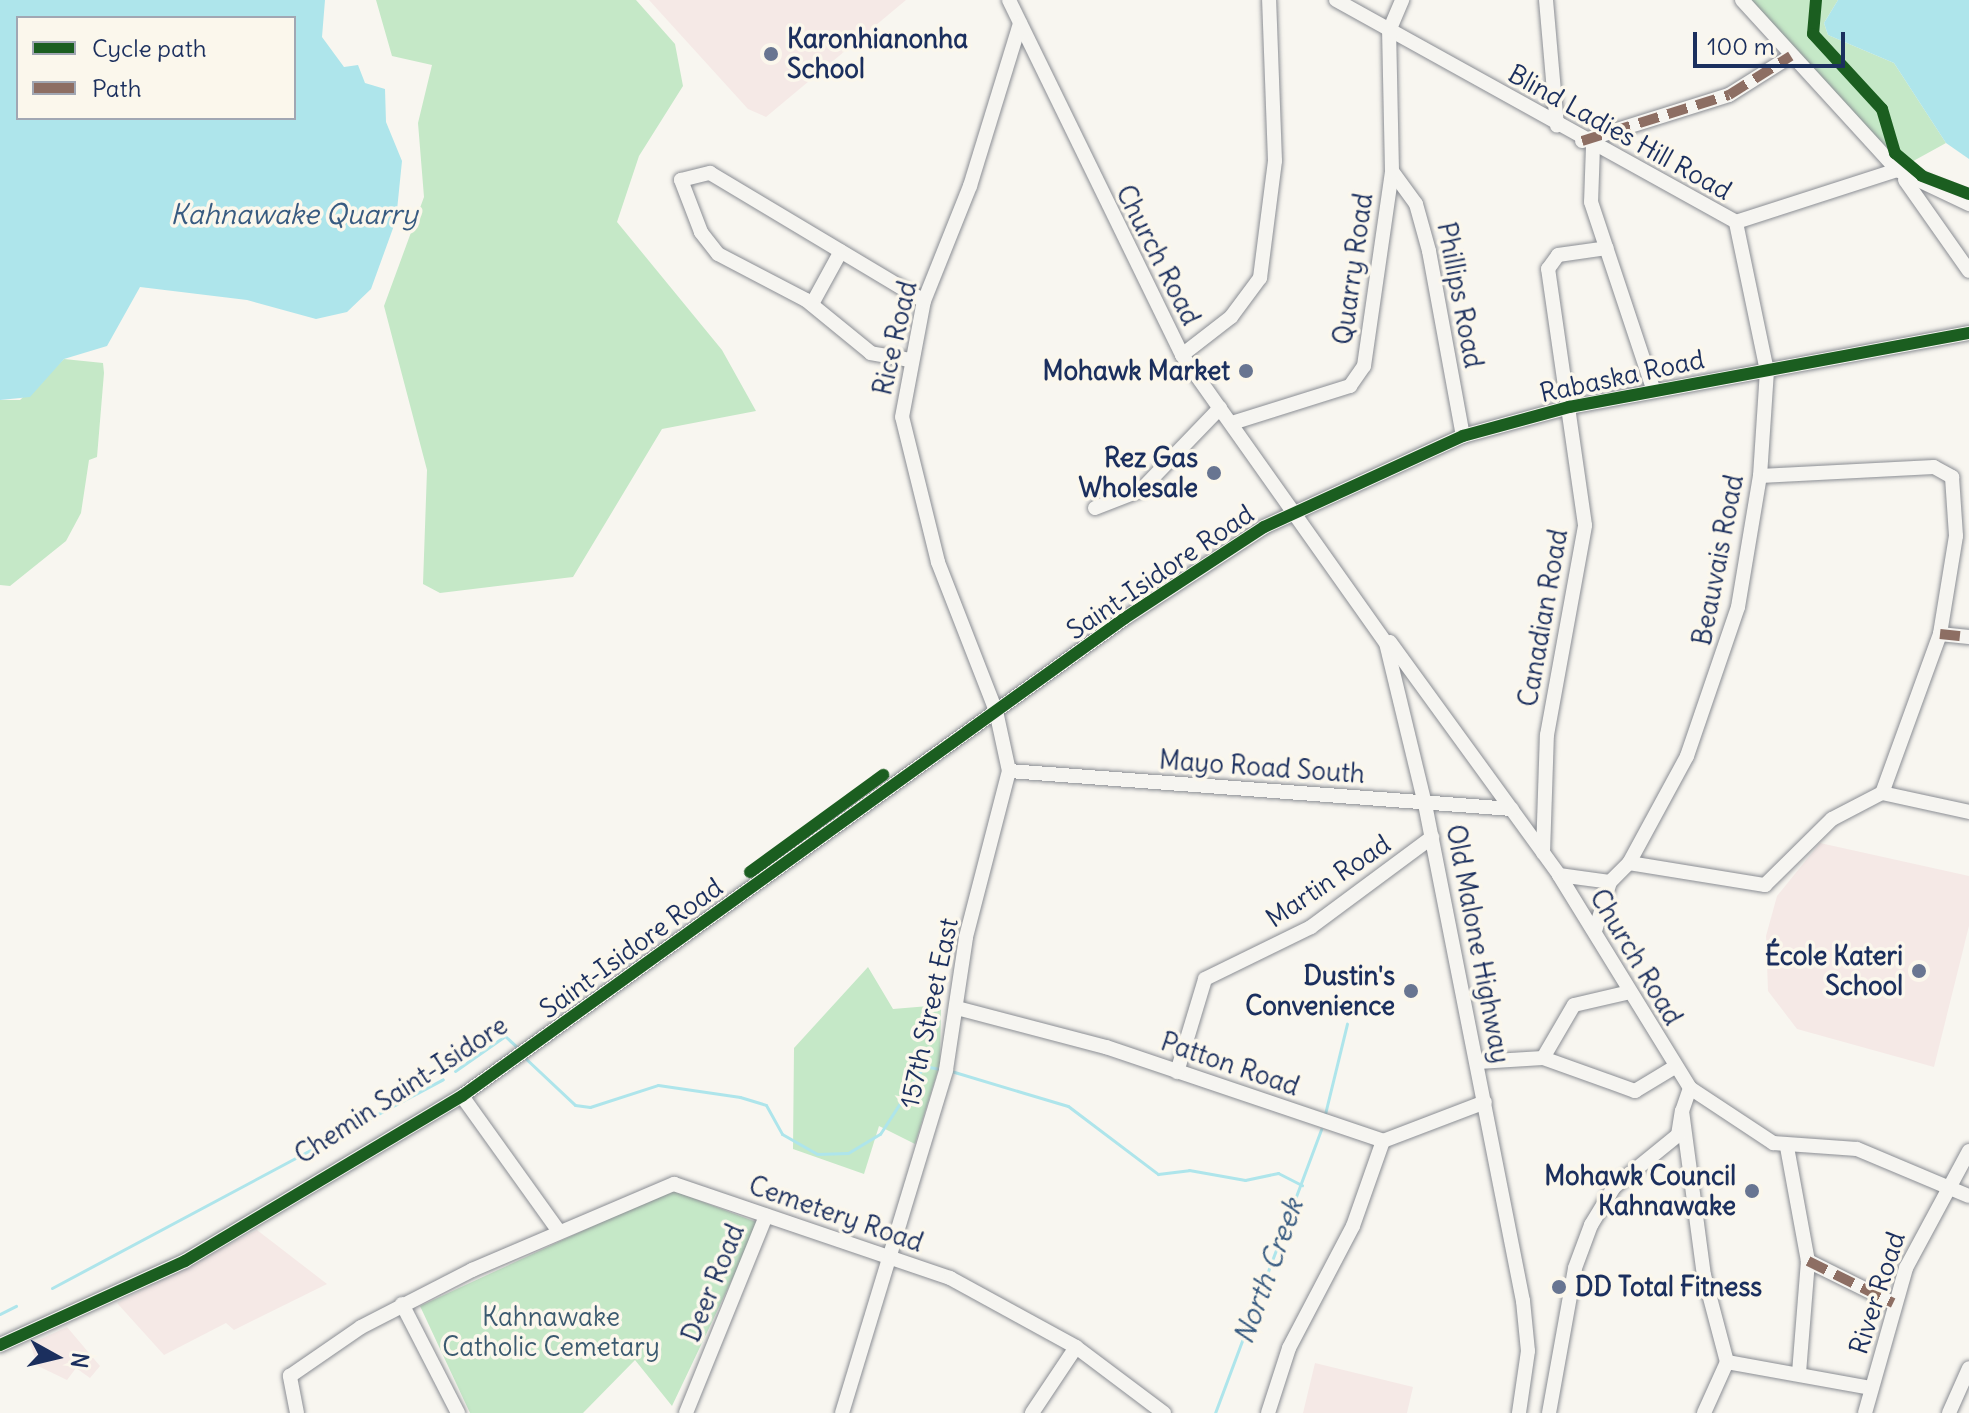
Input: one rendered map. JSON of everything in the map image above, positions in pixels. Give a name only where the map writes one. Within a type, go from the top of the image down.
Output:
[{"type":"street","name":"Church Road","points":[[1009,0],[1182,355],[1298,510]]},
{"type":"street","points":[[1182,355],[1231,317],[1260,278],[1275,161],[1269,0]]},
{"type":"street","name":"Blind Ladies Hill Road","points":[[1336,0],[1587,144],[1736,222],[1897,170]]},
{"type":"street","points":[[1389,31],[1402,0]]},
{"type":"street","points":[[1546,0],[1557,126]]},
{"type":"street","points":[[1742,0],[1897,170],[1969,271]]},
{"type":"street","name":"Rice Road","points":[[996,711],[954,617],[904,434],[910,360],[924,301],[970,186],[1020,23]]},
{"type":"street","name":"Quarry Road","points":[[1232,423],[1359,378],[1392,171],[1389,31]]},
{"type":"street","points":[[1653,388],[1587,185],[1587,144],[1729,95],[1791,56]]},
{"type":"street","points":[[1897,170],[1969,204]]},
{"type":"street","name":"Phillips Road","points":[[1392,171],[1416,204],[1429,251],[1463,436]]},
{"type":"street","points":[[910,360],[871,353],[812,304],[718,254],[701,232],[681,180],[710,173],[924,301]]},
{"type":"street","name":"Beauvais Road","points":[[1595,931],[1610,882],[1629,863],[1711,696],[1744,576],[1760,476],[1767,371],[1736,222]]},
{"type":"street","name":"Canadian Road","points":[[1543,853],[1547,735],[1585,525],[1548,269],[1558,255],[1607,248]]},
{"type":"street","points":[[812,304],[841,251]]},
{"type":"street","name":"Rabaska Road","points":[[1298,510],[1463,436],[1569,407],[1653,388],[1767,371],[1969,333]]},
{"type":"street","points":[[1095,508],[1141,490],[1220,408]]},
{"type":"street","points":[[1760,476],[1943,469],[1954,486],[1962,545],[1940,634],[1882,793]]},
{"type":"street","name":"Saint-Isidore Road","points":[[0,1345],[185,1261],[462,1096],[1202,564],[1298,510]]},
{"type":"street","name":"Old Malone Highway","points":[[1298,510],[1373,619],[1398,683],[1478,1062],[1528,1351],[1519,1413]]},
{"type":"street","name":"Church Road","points":[[1373,619],[1559,875],[1595,931],[1673,1068],[1690,1088],[1756,1135],[1787,1147],[1857,1149],[1952,1184],[1969,1196]]},
{"type":"street","points":[[1940,634],[1969,637]]},
{"type":"street","name":"157th Street East","points":[[842,1413],[894,1257],[957,1008],[966,937],[1009,771],[996,711]]},
{"type":"street","name":"Mayo Road South","points":[[1009,771],[1512,809]]},
{"type":"street","points":[[1629,863],[1765,885],[1832,819],[1882,793],[1969,812]]},
{"type":"street","name":"Martin Road","points":[[1177,1072],[1205,979],[1311,927],[1432,837]]},
{"type":"street","points":[[1559,875],[1610,882]]},
{"type":"street","points":[[1543,1058],[1574,1005],[1630,992]]},
{"type":"street","name":"Patton Road","points":[[957,1008],[1177,1072],[1383,1141]]},
{"type":"street","points":[[1478,1062],[1543,1058],[1635,1091],[1673,1068]]},
{"type":"street","points":[[1549,1413],[1583,1246],[1614,1187],[1678,1135],[1690,1088]]},
{"type":"street","points":[[462,1096],[558,1230]]},
{"type":"street","points":[[1268,1413],[1289,1348],[1353,1226],[1383,1141],[1485,1102]]},
{"type":"street","points":[[1682,1111],[1704,1275],[1727,1362],[1704,1413]]},
{"type":"street","points":[[1787,1147],[1808,1261],[1799,1372]]},
{"type":"street","name":"River Road","points":[[1865,1413],[1893,1303],[1926,1223],[1969,1151]]},
{"type":"street","name":"Cemetery Road","points":[[297,1413],[287,1386],[294,1371],[402,1304],[558,1230],[674,1184],[894,1257],[994,1299],[1076,1347],[1164,1413]]},
{"type":"street","name":"Deer Road","points":[[686,1413],[766,1216]]},
{"type":"street","points":[[1808,1261],[1893,1303]]},
{"type":"street","points":[[402,1304],[458,1413]]},
{"type":"street","points":[[1032,1413],[1076,1347]]},
{"type":"street","points":[[1727,1362],[1799,1372],[1872,1388]]},
{"type":"street","points":[[1949,1413],[1969,1368]]},
{"type":"shaded area","name":"Karonhianonha School","points":[[649,0],[906,0],[766,117],[748,109]]},
{"type":"shaded area","points":[[1820,843],[1969,876],[1969,926],[1934,1067],[1797,1029],[1768,991],[1766,936],[1777,896]]},
{"type":"shaded area","points":[[257,1230],[327,1284],[234,1330],[226,1323],[164,1355],[117,1303]]},
{"type":"shaded area","points":[[67,1327],[100,1366],[90,1378],[76,1368],[67,1380],[38,1366],[30,1344]]},
{"type":"shaded area","points":[[1315,1363],[1413,1387],[1407,1413],[1303,1413]]},
{"type":"green space","points":[[376,0],[636,0],[675,44],[683,86],[639,156],[617,222],[722,350],[756,411],[662,429],[573,577],[440,593],[423,584],[427,470],[384,306],[424,197],[418,123],[432,65],[392,56]]},
{"type":"green space","points":[[1742,0],[1838,0],[1824,23],[1828,35],[1894,63],[1946,143],[1897,170]]},
{"type":"green space","points":[[64,359],[103,363],[97,457],[89,460],[81,513],[66,541],[10,586],[0,585],[0,400],[20,400]]},
{"type":"green space","points":[[868,967],[893,1009],[941,1005],[940,1064],[915,1144],[879,1126],[864,1174],[793,1149],[794,1048]]},
{"type":"green space","name":"Kahnawake Catholic Cemetary","points":[[671,1190],[759,1223],[672,1406],[635,1360],[583,1413],[470,1413],[420,1306]]},
{"type":"water","name":"Kahnawake Quarry","points":[[0,0],[325,0],[322,37],[344,67],[358,65],[365,83],[385,89],[386,122],[402,161],[396,220],[371,289],[347,312],[316,319],[247,300],[140,287],[107,346],[64,359],[30,397],[0,400]]},
{"type":"water","points":[[1838,0],[1969,0],[1969,159],[1946,143],[1894,63],[1828,35],[1824,23]]},
{"type":"waterway","name":"North Creek","points":[[1325,1114],[1347,1024]]},
{"type":"waterway","points":[[455,1071],[505,1036],[519,1049]]},
{"type":"waterway","points":[[523,1056],[575,1105],[590,1107],[658,1085],[740,1097],[766,1105],[782,1134],[817,1154],[848,1153],[880,1134],[924,1066],[940,1069]]},
{"type":"waterway","points":[[951,1071],[1068,1106],[1158,1174],[1189,1170],[1245,1180],[1278,1173],[1302,1185]]},
{"type":"waterway","points":[[52,1288],[443,1079]]},
{"type":"waterway","name":"North Creek","points":[[1215,1413],[1321,1129]]},
{"type":"waterway","name":"North Creek","points":[[0,1314],[16,1306]]},
{"type":"marked path","points":[[1582,141],[1729,95],[1791,56]]},
{"type":"marked path","points":[[1940,634],[1969,637]]},
{"type":"marked path","points":[[1808,1261],[1893,1303]]},
{"type":"cycle path","points":[[1816,0],[1813,34],[1882,109],[1895,153],[1922,176],[1969,194]]},
{"type":"cycle path","points":[[0,1345],[185,1261],[462,1096],[1125,618],[1264,527],[1463,436],[1569,407],[1969,333]]},
{"type":"cycle path","points":[[750,872],[883,775]]},
{"type":"place","name":"Karonhianonha School","points":[[771,54]]},
{"type":"place","name":"Mohawk Market","points":[[1246,371]]},
{"type":"place","name":"Rez Gas Wholesale","points":[[1214,473]]},
{"type":"place","name":"École Kateri School","points":[[1919,971]]},
{"type":"place","name":"Dustin's Convenience","points":[[1411,991]]},
{"type":"place","name":"Mohawk Council Kahnawake","points":[[1752,1191]]},
{"type":"place","name":"DD Total Fitness","points":[[1559,1287]]}]
